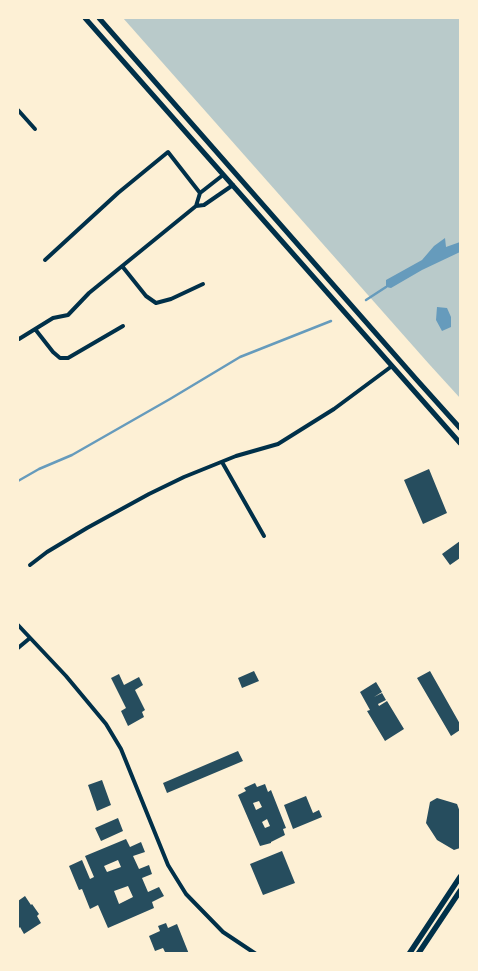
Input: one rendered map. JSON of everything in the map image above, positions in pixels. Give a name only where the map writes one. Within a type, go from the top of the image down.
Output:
[{"type":"main road","points":[[409,954],[460,877]]},
{"type":"main road","points":[[418,954],[460,891]]},
{"type":"street","points":[[86,18],[460,444]]},
{"type":"street","points":[[100,18],[460,428]]},
{"type":"street","points":[[18,110],[35,129]]},
{"type":"street","points":[[45,260],[118,193],[168,152],[200,193]]},
{"type":"street","points":[[196,206],[200,193],[224,175]]},
{"type":"street","points":[[19,339],[53,318],[68,315],[89,293],[196,206],[204,205],[233,186]]},
{"type":"street","points":[[122,266],[146,296],[156,303],[203,284]]},
{"type":"street","points":[[35,329],[53,352],[60,358],[68,358],[123,326]]},
{"type":"street","points":[[30,565],[47,552],[87,528],[149,494],[184,477],[236,456],[278,444],[334,409],[392,366]]},
{"type":"street","points":[[448,430],[456,423]]},
{"type":"street","points":[[222,462],[264,536]]},
{"type":"street","points":[[18,624],[66,676],[106,724],[121,749],[168,865],[186,894],[223,932],[256,954]]},
{"type":"street","points":[[18,648],[30,638]]},
{"type":"shaded area","points":[[123,18],[460,18],[460,398],[429,364]]},
{"type":"water","points":[[445,238],[446,247],[460,242],[460,252],[422,270],[391,288],[386,287],[386,280],[422,260],[434,246]]},
{"type":"water","points":[[437,307],[447,308],[451,317],[451,327],[442,331],[436,320]]},
{"type":"building","points":[[429,469],[447,513],[423,524],[404,480]]},
{"type":"building","points":[[460,541],[460,558],[450,565],[442,554]]},
{"type":"building","points":[[254,671],[259,681],[242,688],[238,678]]},
{"type":"building","points":[[430,671],[460,724],[460,730],[451,736],[417,678]]},
{"type":"building","points":[[119,674],[124,685],[139,677],[143,685],[135,690],[145,710],[142,712],[144,717],[128,726],[121,711],[126,708],[111,678]]},
{"type":"building","points":[[376,682],[382,692],[374,697],[382,693],[386,700],[378,704],[379,706],[387,701],[404,729],[385,741],[367,711],[370,710],[360,692]]},
{"type":"building","points":[[238,751],[243,761],[167,793],[163,783]]},
{"type":"building","points":[[102,780],[111,805],[97,811],[88,785]]},
{"type":"building","points":[[255,783],[257,787],[265,784],[268,792],[271,790],[286,828],[283,829],[285,835],[271,843],[260,846],[238,795],[246,791],[244,788]],"holes":[[[259,801],[262,807],[256,810],[253,803]],[[267,819],[270,826],[265,828],[262,822]]]},
{"type":"building","points":[[306,796],[313,813],[319,810],[322,817],[293,829],[284,805]]},
{"type":"building","points":[[437,798],[457,804],[460,812],[460,848],[454,850],[437,840],[426,823],[430,802]]},
{"type":"building","points":[[118,818],[123,831],[101,841],[95,828]]},
{"type":"building","points":[[126,839],[130,847],[141,842],[145,852],[133,856],[139,869],[149,865],[152,874],[142,878],[148,892],[159,887],[164,896],[152,902],[154,908],[108,928],[98,905],[90,909],[82,889],[79,890],[69,866],[82,860],[90,879],[94,877],[85,856]],"holes":[[[118,860],[121,867],[107,872],[104,866]],[[128,886],[133,897],[119,904],[114,891]]]},
{"type":"building","points":[[282,851],[295,883],[263,895],[250,864]]},
{"type":"building","points":[[25,896],[39,914],[37,916],[41,923],[24,934],[20,927],[18,929],[18,901]]},
{"type":"building","points":[[166,923],[168,928],[177,924],[189,954],[166,954],[163,948],[155,951],[149,936],[160,931],[158,926]]},
{"type":"waterway","points":[[366,300],[386,287]]},
{"type":"waterway","points":[[18,481],[39,469],[72,455],[240,357],[331,321]]}]
